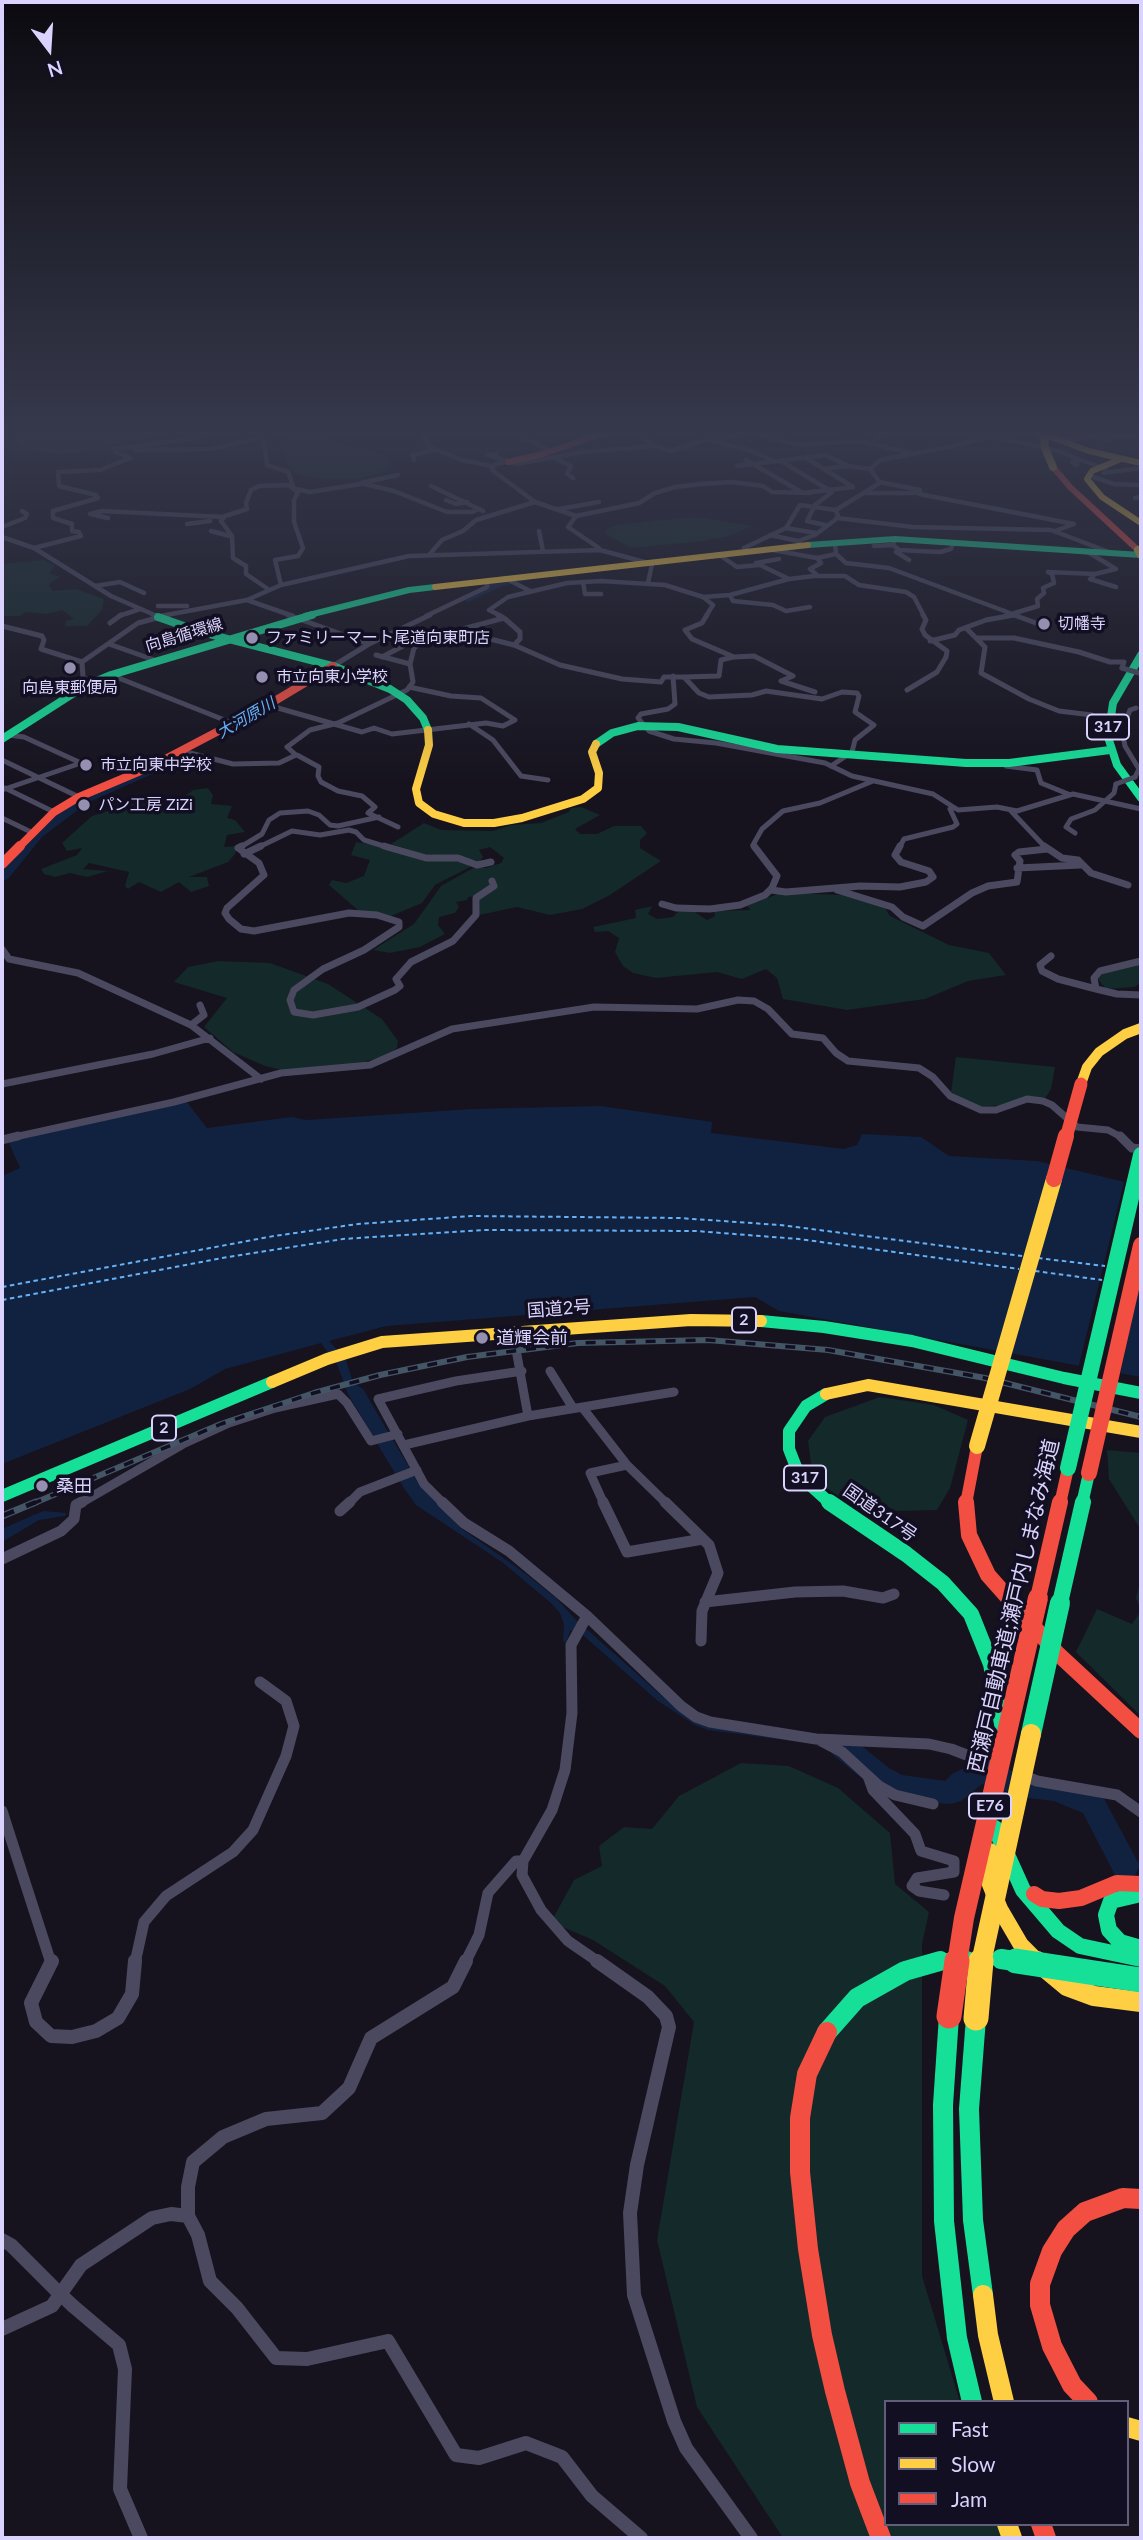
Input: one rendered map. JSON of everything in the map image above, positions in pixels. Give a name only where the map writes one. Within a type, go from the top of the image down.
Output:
[{"type":"main road","name":"向島循環線","points":[[5,737],[92,683],[299,618],[390,593],[750,551]]},
{"type":"main road","name":"向島循環線","points":[[1077,551],[1139,552]]},
{"type":"main road","points":[[150,610],[231,639],[332,666],[404,691],[428,729],[429,745],[416,789],[419,803],[434,814],[451,820],[476,823],[522,818],[583,799],[598,789],[599,773],[592,752],[597,741],[612,733],[644,726],[678,727],[777,749],[848,755],[1004,763],[1110,750]]},
{"type":"main road","name":"317","points":[[1141,655],[1112,703],[1108,724],[1110,750],[1124,778],[1141,798]]},
{"type":"main road","points":[[5,856],[54,812],[79,797],[182,751],[332,666]]},
{"type":"main road","points":[[1138,1729],[1107,1702],[1010,1603],[988,1575],[977,1555],[965,1515],[966,1495],[977,1446],[1080,1084],[1087,1067],[1099,1052],[1125,1034],[1141,1028]]},
{"type":"main road","name":"西瀬戸自動車道;瀬戸内しまなみ海道","points":[[972,2400],[957,2338],[944,2221],[943,2105],[949,2016],[964,1918],[1141,1155]]},
{"type":"main road","name":"E76","points":[[1004,2400],[988,2335],[973,2220],[970,2109],[977,1987],[988,1924],[1141,1245]]},
{"type":"main road","name":"国道2号","points":[[2,1496],[334,1356],[382,1342],[516,1336],[691,1320],[744,1320],[824,1327],[944,1348],[1064,1378],[1141,1392]]},
{"type":"main road","name":"国道317号","points":[[1138,2002],[1094,1996],[1067,1986],[1050,1974],[1021,1945],[1000,1909],[985,1872],[995,1828],[1003,1729],[991,1664],[971,1614],[943,1583],[906,1554],[831,1504],[810,1485],[796,1467],[789,1449],[789,1431],[806,1406],[822,1395],[868,1385],[1141,1434]]},
{"type":"main road","points":[[1107,1702],[1141,1743]]},
{"type":"main road","name":"国道317号","points":[[995,1828],[1023,1891],[1042,1916],[1080,1946],[1141,1959]]},
{"type":"main road","points":[[1016,1877],[1042,1899],[1059,1901],[1081,1898],[1117,1883],[1141,1884]]},
{"type":"main road","points":[[1141,1894],[1111,1902],[1106,1915],[1109,1930],[1120,1942],[1141,1948]]},
{"type":"main road","points":[[881,2538],[860,2483],[822,2335],[808,2249],[800,2172],[800,2118],[807,2074],[830,2026],[857,1998],[905,1971],[932,1962],[1001,1959],[1141,1980]]},
{"type":"main road","points":[[1086,2400],[1072,2385],[1052,2346],[1040,2305],[1040,2284],[1052,2251],[1066,2229],[1084,2212],[1123,2198],[1141,2199]]},
{"type":"main road","points":[[822,2335],[863,2469],[884,2518]]},
{"type":"street","points":[[38,551],[111,596],[150,610],[205,607],[247,600],[281,585],[409,556],[570,551]]},
{"type":"street","points":[[233,551],[233,558],[246,566],[246,574],[264,589],[268,589]]},
{"type":"street","points":[[281,585],[275,560],[298,556],[301,551]]},
{"type":"street","points":[[429,555],[433,551]]},
{"type":"street","points":[[602,551],[648,562],[653,567],[648,583]]},
{"type":"street","points":[[759,565],[756,563],[768,551]]},
{"type":"street","points":[[786,551],[817,558],[821,563],[810,569],[816,574],[814,576]]},
{"type":"street","points":[[817,558],[831,551]]},
{"type":"street","points":[[838,551],[846,563],[889,568],[1036,623]]},
{"type":"street","points":[[896,551],[909,560]]},
{"type":"street","points":[[930,641],[955,635],[986,620],[1038,606],[1037,599],[1044,593],[1044,589],[1054,583],[1052,573],[1048,572],[1076,575],[1116,569],[1086,551]]},
{"type":"street","points":[[1105,551],[1109,552]]},
{"type":"street","points":[[718,554],[737,568],[759,565],[789,579]]},
{"type":"street","points":[[1095,574],[1090,579],[1116,587]]},
{"type":"street","points":[[703,597],[730,595],[789,579],[814,576],[845,576],[856,583],[912,595],[926,620],[922,629],[930,641],[946,649],[946,657],[937,672],[907,691]]},
{"type":"street","points":[[332,666],[369,644],[486,587],[488,580]]},
{"type":"street","points":[[508,580],[530,591]]},
{"type":"street","points":[[95,586],[120,582],[144,593]]},
{"type":"street","points":[[583,582],[585,594],[601,594]]},
{"type":"street","points":[[514,645],[520,639],[520,632],[504,618],[489,610],[508,597],[583,582],[648,583],[674,587],[703,597],[713,606],[702,623],[685,630],[699,643],[734,657]]},
{"type":"street","points":[[730,595],[733,601],[773,605],[786,611],[810,607]]},
{"type":"street","points":[[82,662],[138,623],[150,610],[178,597]]},
{"type":"street","points":[[755,604],[781,597]]},
{"type":"street","points":[[247,600],[369,644]]},
{"type":"street","points":[[110,623],[122,614],[205,607]]},
{"type":"street","points":[[398,827],[369,813],[375,807],[370,801],[354,793],[330,788],[318,776],[319,767],[305,757],[288,751],[287,747],[310,730],[330,725],[404,691],[413,681],[410,664],[414,648],[425,639],[494,623],[504,618]]},
{"type":"street","points":[[2,626],[42,636],[44,640],[41,649],[82,662]]},
{"type":"street","points":[[966,628],[985,647],[979,671],[981,673],[1029,699],[1059,711],[1092,715]]},
{"type":"street","points":[[397,630],[425,639]]},
{"type":"street","points":[[454,631],[514,645],[560,665],[622,679],[661,682],[664,677],[673,676],[719,677],[721,660],[754,656],[793,676],[781,681],[815,692]]},
{"type":"street","points":[[978,638],[1014,638],[1079,652],[1110,662],[1124,662],[1122,668],[1140,673]]},
{"type":"street","points":[[395,643],[414,648]]},
{"type":"street","points":[[109,644],[157,661]]},
{"type":"street","points":[[403,646],[379,656],[410,664]]},
{"type":"street","points":[[82,662],[83,677],[92,683]]},
{"type":"street","points":[[111,676],[232,723]]},
{"type":"street","points":[[673,676],[675,704],[668,709],[640,714],[638,718],[649,731],[674,738],[716,743],[831,766],[852,776],[933,794],[957,810],[996,807],[1011,811],[1069,794]]},
{"type":"street","points":[[684,677],[699,692],[709,697],[752,695],[766,691],[822,699],[842,692],[857,692],[859,696],[855,712],[874,724],[855,740],[848,755],[831,766]]},
{"type":"street","points":[[786,694],[801,688]]},
{"type":"street","points":[[273,706],[330,725],[362,732],[374,728],[393,734],[469,724],[507,726],[514,720],[514,717],[481,698],[404,691]]},
{"type":"street","points":[[1075,832],[1066,827],[1071,818],[1095,810],[1114,793],[1116,784],[1139,774],[1139,769],[1125,746],[1122,730],[1130,710],[1136,708]]},
{"type":"street","points":[[469,724],[493,740],[521,776],[548,780]]},
{"type":"street","points":[[3,789],[81,763],[24,737],[5,737]]},
{"type":"street","points":[[182,751],[233,764],[279,763],[297,755]]},
{"type":"street","points":[[2,760],[79,797]]},
{"type":"street","points":[[1004,763],[1006,766],[1037,770],[1041,783],[1069,794],[1141,809]]},
{"type":"street","points":[[662,904],[676,908],[726,907],[755,900],[771,890],[777,876],[753,845],[768,822],[783,811],[820,803],[873,781]]},
{"type":"street","points":[[3,789],[54,812]]},
{"type":"street","points":[[771,890],[786,892],[860,886],[900,887],[932,880],[929,871],[901,862],[895,855],[904,839],[957,824],[950,808],[954,808]]},
{"type":"street","points":[[379,817],[338,826],[330,825],[319,815],[307,811],[280,813],[268,820],[262,834],[238,848],[259,863],[264,875],[227,908],[229,919],[241,929],[254,931],[279,928],[333,914],[349,913],[377,915],[399,922],[399,927],[364,950],[323,969],[294,990],[290,1000],[294,1012],[302,1015],[358,1007],[395,990],[400,986],[396,979],[411,962],[453,941],[476,915],[477,898],[494,886],[492,881]]},
{"type":"street","points":[[1011,811],[1047,849],[1062,858],[1077,860],[1091,873],[1128,886]]},
{"type":"street","points":[[2,818],[31,832]]},
{"type":"street","points":[[244,854],[292,831],[320,835],[349,830],[356,832],[364,840],[426,858],[458,858],[477,864],[491,862]]},
{"type":"street","points":[[831,889],[892,907],[903,917],[923,926],[980,890],[1017,882],[1020,862],[1016,855],[1019,852],[1047,849]]},
{"type":"street","points":[[1017,868],[1081,865]]},
{"type":"street","points":[[2,949],[9,958],[78,973],[191,1025],[261,1079]]},
{"type":"street","points":[[1051,956],[1040,965],[1042,971],[1058,979],[1096,989],[1141,995]]},
{"type":"street","points":[[1096,989],[1094,978],[1100,971],[1141,961]]},
{"type":"street","points":[[2,1140],[174,1102],[294,1071],[370,1065],[452,1029],[594,1007],[697,1009],[738,1000],[754,1001],[772,1012],[789,1033],[823,1038],[836,1053],[848,1060],[862,1063],[897,1063],[919,1068],[933,1077],[950,1096],[981,1110],[996,1110],[1027,1099],[1043,1101],[1052,1105],[1077,1127],[1113,1131],[1132,1149],[1141,1149]]},
{"type":"street","points":[[191,1025],[204,1014],[200,1005]]},
{"type":"street","points":[[2,1084],[153,1054],[210,1038]]},
{"type":"street","points":[[516,1355],[522,1371],[528,1416]]},
{"type":"street","points":[[522,1371],[456,1381],[378,1399],[424,1484],[464,1523],[509,1551],[583,1623],[696,1717],[816,1739],[929,1744],[951,1749],[1037,1781],[1117,1795],[1141,1812]]},
{"type":"street","points":[[550,1371],[627,1465],[709,1545],[718,1573],[702,1611],[701,1641]]},
{"type":"street","points":[[404,1445],[528,1416],[674,1392]]},
{"type":"street","points":[[2,1559],[61,1531],[74,1519],[76,1505],[183,1444],[229,1423],[275,1408],[338,1394],[347,1403],[371,1441],[398,1434]]},
{"type":"street","points":[[627,1465],[590,1473],[627,1552],[703,1539]]},
{"type":"street","points":[[340,1511],[360,1492],[416,1470]]},
{"type":"street","points":[[705,1602],[795,1592],[843,1591],[883,1598],[894,1594]]},
{"type":"street","points":[[583,1623],[571,1645],[572,1713],[565,1770],[552,1810],[523,1861],[522,1875],[541,1910],[568,1941],[648,1997],[666,2016],[669,2027],[637,2165],[630,2213],[634,2295],[674,2421],[686,2448],[751,2538]]},
{"type":"street","points":[[2,1811],[52,1961],[31,2003],[36,2022],[51,2036],[72,2037],[96,2031],[118,2018],[132,1994],[137,1946],[144,1922],[166,1896],[233,1852],[253,1830],[286,1756],[294,1726],[286,1701],[260,1682]]},
{"type":"street","points":[[816,1739],[842,1752],[868,1776],[895,1795],[933,1804]]},
{"type":"street","points":[[868,1776],[873,1790],[915,1834],[921,1851],[954,1861],[954,1872],[917,1878],[912,1886],[919,1891],[944,1895]]},
{"type":"street","points":[[523,1861],[516,1861],[488,1893],[479,1935],[453,1987],[371,2038],[349,2088],[322,2113],[265,2119],[223,2137],[193,2162],[188,2187],[188,2216],[198,2235],[210,2281],[237,2308],[276,2358],[307,2359],[388,2341],[456,2455],[479,2458],[526,2443],[562,2457],[592,2496],[641,2538]]},
{"type":"street","points":[[2,2329],[52,2306],[81,2265],[152,2218],[170,2214],[188,2216]]},
{"type":"street","points":[[2,2240],[11,2245],[73,2306],[119,2345],[125,2369],[120,2489],[141,2538]]},
{"type":"green space","points":[[44,560],[55,566],[49,573],[60,577],[49,584],[53,591],[76,589],[104,599],[102,610],[87,626],[65,626],[66,621],[74,619],[62,610],[47,614],[25,612],[20,616],[2,616],[2,564]]},
{"type":"green space","points":[[208,788],[213,795],[211,804],[232,806],[227,818],[235,820],[245,832],[227,835],[224,847],[237,846],[235,854],[228,862],[189,877],[207,877],[209,886],[191,892],[179,882],[161,892],[139,882],[128,889],[125,886],[129,872],[89,863],[83,869],[108,871],[87,877],[70,873],[55,877],[44,874],[41,869],[77,855],[82,848],[67,851],[62,843],[92,816],[131,804],[172,806],[193,790]]},
{"type":"green space","points":[[581,807],[600,815],[575,829],[580,834],[597,834],[614,826],[641,826],[647,833],[640,840],[640,848],[661,861],[610,895],[582,909],[550,915],[517,907],[479,915],[476,896],[468,897],[467,900],[456,902],[459,907],[455,913],[439,917],[438,925],[445,934],[420,947],[390,953],[373,950],[414,924],[441,886],[475,867],[486,868],[501,863],[504,858],[490,847],[479,850],[483,857],[479,862],[464,857],[422,854],[391,844],[424,823],[441,830],[493,831],[511,825],[541,823],[569,812],[571,808]]},
{"type":"green space","points":[[356,842],[457,860],[472,866],[435,885],[422,903],[391,916],[359,911],[329,885],[332,880],[346,883],[364,876],[370,860],[351,855]]},
{"type":"green space","points":[[780,893],[845,895],[885,908],[890,916],[949,945],[989,953],[1006,975],[968,981],[925,999],[847,1010],[783,999],[777,978],[766,969],[742,979],[717,972],[656,978],[633,973],[623,966],[615,952],[619,938],[608,931],[595,932],[593,927],[636,918],[635,910],[652,906],[648,914],[657,919],[673,917],[679,911],[693,911],[707,920],[715,916],[714,911],[751,910],[747,906]]},
{"type":"green space","points":[[218,961],[270,963],[328,984],[382,1019],[398,1041],[397,1048],[388,1056],[355,1064],[286,1071],[265,1066],[233,1052],[204,1027],[227,998],[174,982],[188,967]]},
{"type":"green space","points":[[1141,964],[1141,983],[1134,987],[1106,989],[1098,979],[1103,973]]},
{"type":"green space","points":[[956,1057],[1055,1067],[1051,1089],[1046,1097],[1005,1105],[972,1107],[951,1092]]},
{"type":"green space","points":[[880,1397],[934,1405],[968,1420],[950,1488],[937,1510],[896,1511],[876,1500],[840,1497],[825,1487],[811,1463],[808,1441],[825,1417]]},
{"type":"green space","points":[[1107,1450],[1141,1453],[1141,1530],[1109,1479]]},
{"type":"green space","points":[[1141,1579],[1141,1611],[1136,1598]]},
{"type":"green space","points":[[1097,1609],[1132,1624],[1141,1611],[1141,1716],[1076,1652]]},
{"type":"green space","points":[[741,1763],[789,1766],[838,1788],[890,1833],[895,1884],[929,1912],[922,1944],[922,2276],[959,2400],[884,2400],[884,2526],[999,2526],[1002,2538],[783,2538],[697,2407],[657,2240],[694,2022],[665,1986],[593,1940],[551,1922],[574,1880],[602,1866],[599,1846],[624,1827],[652,1829],[679,1796]]},
{"type":"water","points":[[186,1101],[207,1128],[292,1117],[306,1120],[472,1109],[600,1106],[712,1122],[711,1133],[844,1149],[857,1145],[862,1134],[921,1137],[949,1156],[1037,1161],[1141,1186],[1141,1377],[779,1311],[755,1297],[386,1326],[329,1341],[346,1360],[353,1383],[363,1389],[417,1481],[462,1529],[557,1599],[575,1619],[672,1705],[800,1742],[708,1730],[695,1725],[658,1701],[576,1629],[570,1631],[566,1643],[563,1641],[564,1624],[560,1613],[551,1603],[502,1562],[416,1505],[348,1394],[337,1364],[321,1343],[225,1369],[190,1389],[2,1464],[2,1176],[20,1168],[8,1141]]},
{"type":"water","points":[[43,1511],[67,1513],[65,1516],[39,1520],[2,1542],[2,1529]]},
{"type":"pier","points":[[1125,1178],[1141,1182],[1141,1275],[1120,1376],[1078,1369]]},
{"type":"waterway","name":"大河原川","points":[[464,599],[499,583],[525,578]]},
{"type":"waterway","name":"大河原川","points":[[2,876],[37,834],[82,800],[163,764]]},
{"type":"waterway","points":[[843,1747],[879,1776],[896,1785],[951,1793],[962,1782],[979,1772],[1029,1787],[1057,1790],[1093,1805],[1125,1866]]},
{"type":"ferry route","points":[[2,1287],[274,1236],[358,1224],[471,1216],[679,1218],[780,1225],[1022,1256]]},
{"type":"ferry route","points":[[2,1300],[222,1258],[343,1239],[483,1230],[696,1231],[799,1239],[1019,1269]]},
{"type":"ferry route","points":[[1038,1258],[1105,1266]]},
{"type":"ferry route","points":[[1035,1271],[1102,1280]]},
{"type":"tunnel","points":[[516,1341],[517,1355]]},
{"type":"railway","points":[[32,1504],[221,1424],[314,1393],[380,1375],[467,1357],[578,1343],[708,1340],[828,1350],[985,1378],[1141,1417]]},
{"type":"railway","points":[[2,1516],[36,1502]]},
{"type":"traffic: fast","points":[[1072,551],[1141,555]]},
{"type":"traffic: fast","points":[[2,739],[85,686],[111,675],[299,618],[409,590],[435,587]]},
{"type":"traffic: fast","points":[[158,617],[201,632],[333,666],[390,689],[407,700],[423,718],[428,730]]},
{"type":"traffic: fast","points":[[1141,655],[1113,703],[1108,737],[1117,765],[1141,798]]},
{"type":"traffic: fast","points":[[596,744],[612,733],[638,726],[678,727],[777,749],[966,763],[1009,763],[1110,750]]},
{"type":"traffic: fast","points":[[1068,1468],[1141,1155]]},
{"type":"traffic: fast","points":[[761,1321],[824,1327],[912,1341],[1064,1378],[1141,1393]]},
{"type":"traffic: fast","points":[[2,1496],[272,1382]]},
{"type":"traffic: fast","points":[[826,1394],[806,1406],[789,1431],[789,1449],[796,1467],[810,1485],[831,1504],[906,1554],[943,1583],[971,1614],[991,1664],[1003,1729]]},
{"type":"traffic: fast","points":[[1060,1603],[1089,1473]]},
{"type":"traffic: fast","points":[[1031,1734],[1060,1603]]},
{"type":"traffic: fast","points":[[995,1828],[1023,1890],[1058,1931],[1080,1946],[1141,1959]]},
{"type":"traffic: fast","points":[[1141,1894],[1111,1901],[1106,1915],[1109,1930],[1120,1942],[1141,1948]]},
{"type":"traffic: fast","points":[[827,2032],[857,1998],[905,1971],[932,1962],[967,1959]]},
{"type":"traffic: fast","points":[[1001,1959],[1141,1980]]},
{"type":"traffic: fast","points":[[949,2016],[943,2105],[944,2221],[957,2338],[972,2400]]},
{"type":"traffic: fast","points":[[976,2018],[969,2109],[973,2220],[983,2295]]},
{"type":"traffic: slow","points":[[435,587],[759,551]]},
{"type":"traffic: slow","points":[[1138,551],[1141,555]]},
{"type":"traffic: slow","points":[[428,730],[429,745],[416,789],[419,803],[434,814],[464,823],[494,823],[522,818],[583,799],[598,788],[599,773],[592,752],[596,744]]},
{"type":"traffic: slow","points":[[1081,1084],[1087,1067],[1099,1052],[1125,1034],[1141,1028]]},
{"type":"traffic: slow","points":[[977,1446],[1054,1179]]},
{"type":"traffic: slow","points":[[272,1382],[327,1359],[382,1342],[691,1320],[761,1321]]},
{"type":"traffic: slow","points":[[826,1394],[868,1385],[1141,1432]]},
{"type":"traffic: slow","points":[[976,2018],[977,1987],[988,1924],[1031,1734]]},
{"type":"traffic: slow","points":[[990,1851],[985,1872],[1000,1909],[1021,1945],[1050,1974],[1067,1986],[1094,1996],[1141,2002]]},
{"type":"traffic: slow","points":[[983,2295],[988,2335],[1004,2400]]},
{"type":"traffic: slow","points":[[1129,2428],[1141,2431]]},
{"type":"traffic: slow","points":[[1008,2526],[1012,2538]]},
{"type":"traffic: jam","points":[[2,864],[54,812],[79,797],[150,767],[268,705],[333,666]]},
{"type":"traffic: jam","points":[[1054,1179],[1081,1084]]},
{"type":"traffic: jam","points":[[1089,1473],[1141,1245]]},
{"type":"traffic: jam","points":[[977,1446],[966,1495],[965,1515],[969,1535],[988,1575],[1057,1653],[1141,1731]]},
{"type":"traffic: jam","points":[[1038,1598],[1068,1468]]},
{"type":"traffic: jam","points":[[949,2016],[964,1918],[1038,1598]]},
{"type":"traffic: jam","points":[[1034,1894],[1042,1899],[1059,1901],[1081,1898],[1117,1883],[1141,1884]]},
{"type":"traffic: jam","points":[[827,2032],[807,2074],[800,2118],[800,2172],[808,2249],[822,2335],[835,2391],[860,2483],[881,2538]]},
{"type":"traffic: jam","points":[[1086,2400],[1072,2385],[1052,2346],[1040,2305],[1040,2284],[1052,2251],[1066,2229],[1085,2212],[1123,2198],[1141,2199]]},
{"type":"traffic: jam","points":[[1042,2526],[1046,2538]]},
{"type":"place","name":"切幡寺","points":[[1044,624]]},
{"type":"place","name":"ファミリーマート尾道向東町店","points":[[252,638]]},
{"type":"place","name":"向島東郵便局","points":[[70,668]]},
{"type":"place","name":"市立向東小学校","points":[[262,677]]},
{"type":"place","name":"市立向東中学校","points":[[86,765]]},
{"type":"place","name":"パン工房 ZiZi","points":[[84,805]]},
{"type":"place","name":"道輝会前","points":[[482,1338]]},
{"type":"place","name":"桑田","points":[[42,1486]]}]
